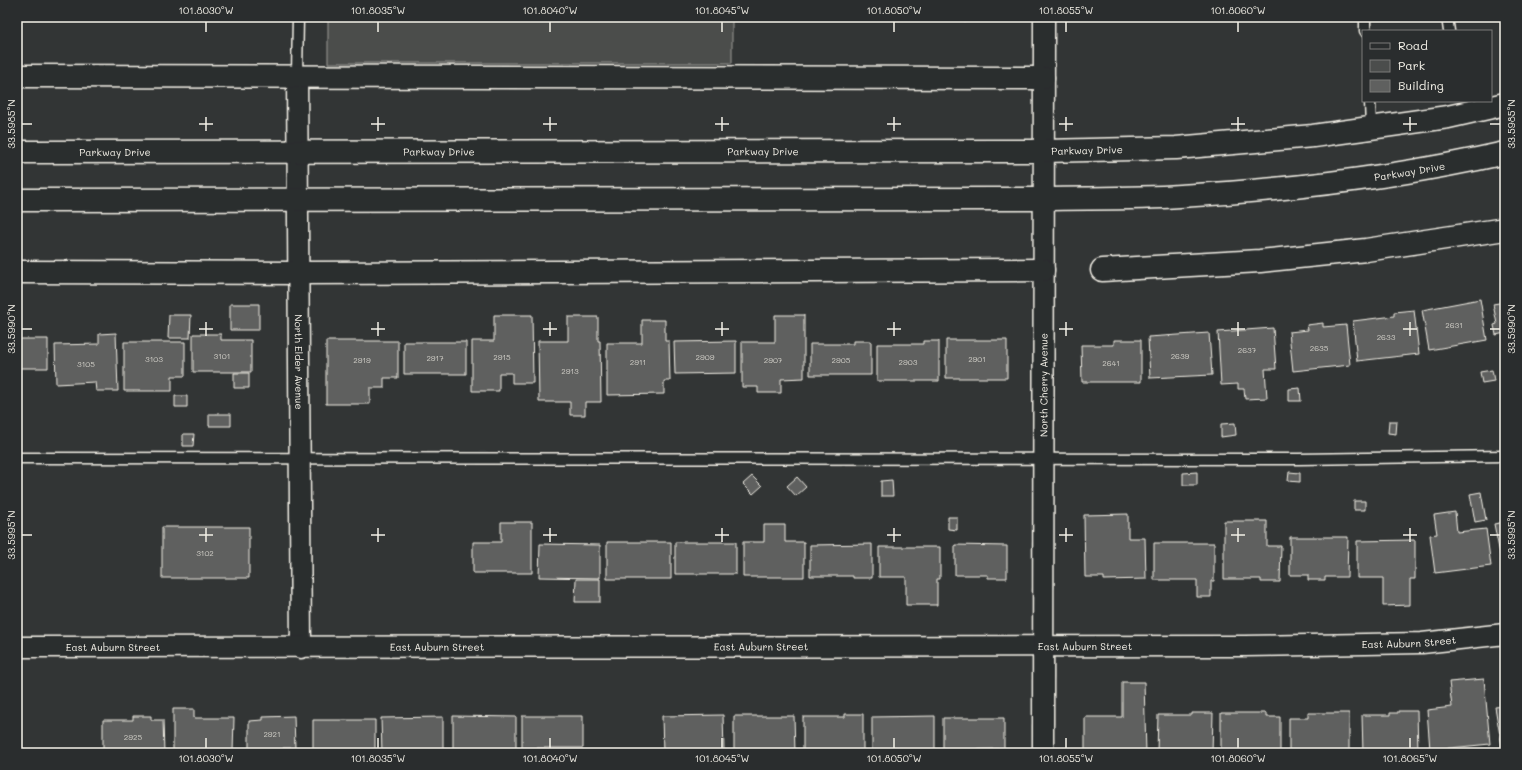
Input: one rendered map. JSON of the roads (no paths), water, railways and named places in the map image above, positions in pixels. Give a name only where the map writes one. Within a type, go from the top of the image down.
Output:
[{"type":"main road","points":[[17,76],[298,75],[1044,78]]},
{"type":"main road","name":"Parkway Drive","points":[[17,152],[1044,151],[1176,148],[1313,136],[1371,128],[1457,108],[1505,104]]},
{"type":"main road","name":"Parkway Drive","points":[[17,200],[1044,199],[1180,196],[1322,184],[1461,163],[1505,153]]},
{"type":"main road","points":[[1102,270],[1260,261],[1351,252],[1505,229]]},
{"type":"main road","points":[[17,272],[298,273],[1043,270]]},
{"type":"street","name":"North Cherry Avenue","points":[[1043,753],[1044,17]]},
{"type":"street","name":"North Elder Avenue","points":[[298,75],[300,648]]},
{"type":"street","name":"East Auburn Street","points":[[17,647],[300,648],[1245,646],[1422,643],[1505,634]]},
{"type":"lane","points":[[298,17],[298,75]]},
{"type":"lane","points":[[1365,17],[1365,30]]},
{"type":"lane","points":[[1447,17],[1449,30]]},
{"type":"lane","points":[[1370,102],[1371,128]]},
{"type":"lane","points":[[17,458],[1298,459],[1505,456]]}]
